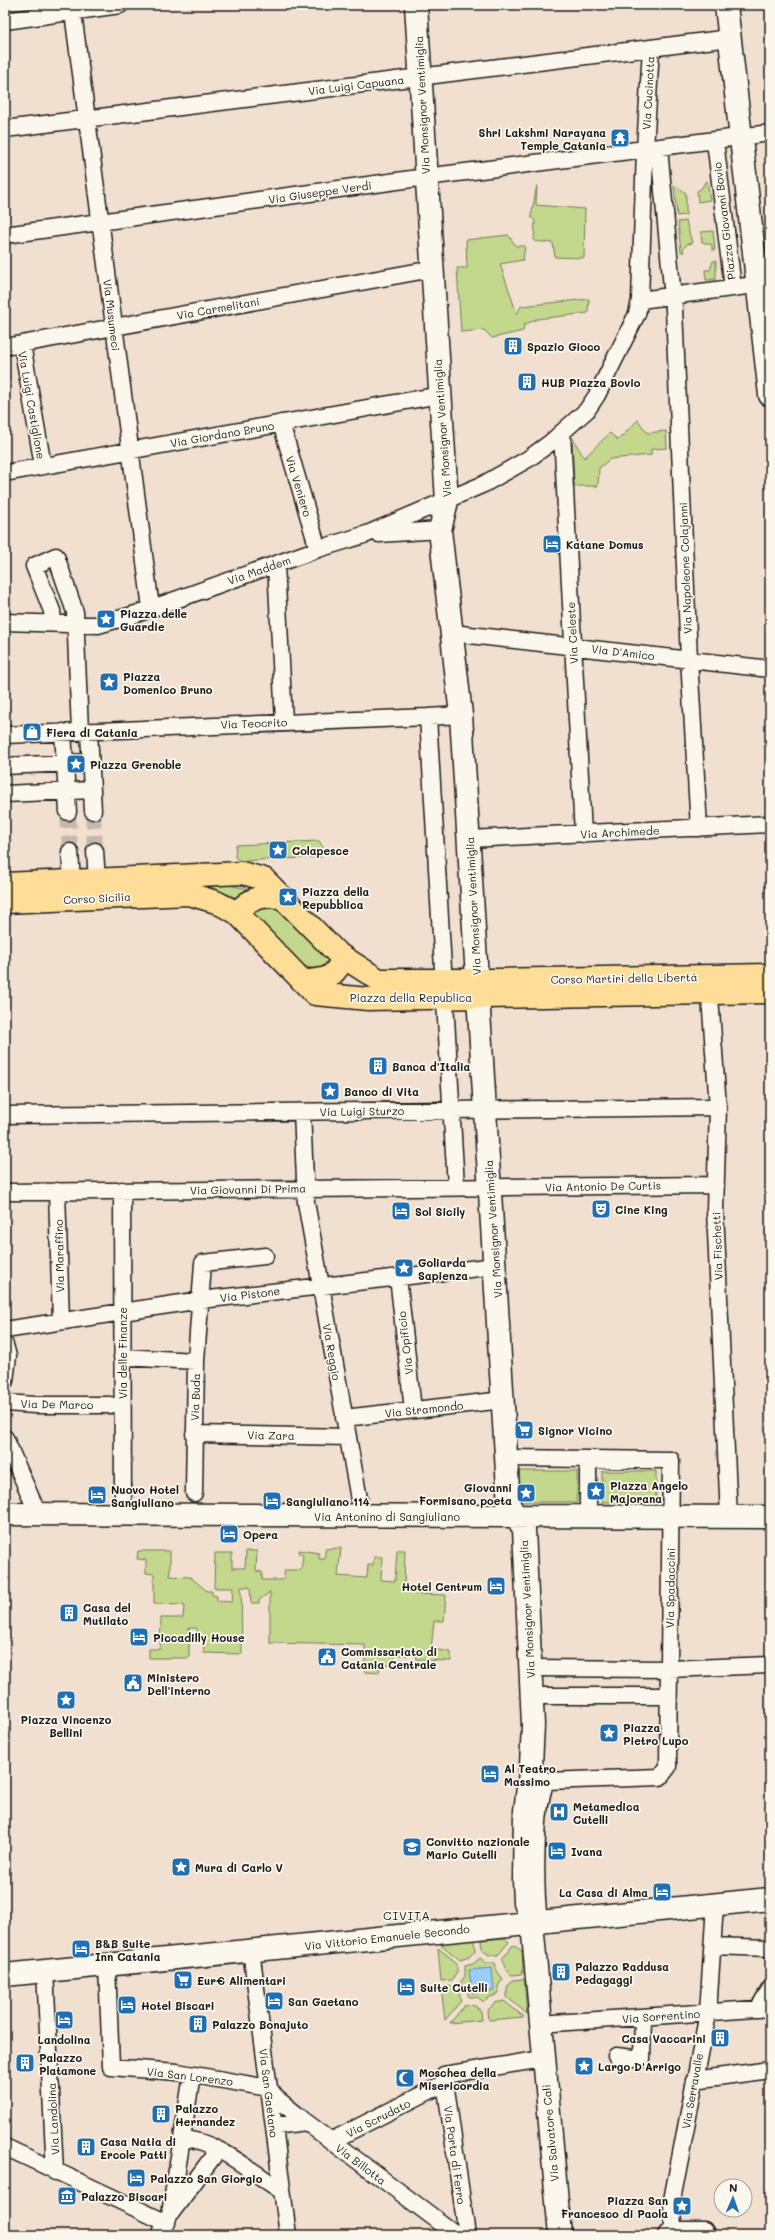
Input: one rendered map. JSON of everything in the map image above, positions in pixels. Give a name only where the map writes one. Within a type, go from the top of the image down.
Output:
[{"type":"main road","name":"Via Monsignor Ventimiglia","points":[[416,5],[447,501],[440,530],[461,715],[496,1266],[509,1505],[524,1528],[533,1725],[531,1765],[525,1805],[524,1880],[525,1902],[535,1922],[544,2026]]},
{"type":"main road","points":[[726,5],[730,38],[755,133],[762,288],[770,395]]},
{"type":"main road","name":"Piazza della Republica","points":[[188,885],[242,873],[264,879],[344,958],[379,980],[445,989]]},
{"type":"main road","name":"Corso Sicilia","points":[[5,884],[97,880],[188,885]]},
{"type":"main road","name":"Piazza della Republica","points":[[188,885],[203,897],[237,913],[315,994],[368,998],[445,989],[478,989]]},
{"type":"main road","name":"Corso Sicilia","points":[[5,902],[188,885]]},
{"type":"main road","points":[[237,913],[249,900],[257,897],[274,896],[284,898]]},
{"type":"main road","points":[[302,981],[322,980],[330,977],[336,972],[344,958]]},
{"type":"main road","name":"Corso Martiri della Libertà","points":[[710,985],[770,975]]},
{"type":"main road","name":"Corso Martiri della Libertà","points":[[478,989],[710,985],[770,992]]},
{"type":"main road","name":"Via Antonino di Sangiuliano","points":[[5,1514],[770,1517]]},
{"type":"main road","name":"Via Vittorio Emanuele Secondo","points":[[5,1975],[770,1899]]},
{"type":"main road","name":"Via Salvatore Calì","points":[[544,2026],[543,2059],[560,2235]]},
{"type":"street","points":[[5,21],[120,5]]},
{"type":"street","name":"Via Musumeci","points":[[76,12],[86,118],[150,608]]},
{"type":"street","name":"Via Luigi Capuana","points":[[5,129],[730,38]]},
{"type":"street","name":"Via Cucinotta","points":[[646,146],[650,48]]},
{"type":"street","points":[[646,146],[715,141],[755,133]]},
{"type":"street","name":"Piazza Giovanni Bovio","points":[[639,307],[673,302],[733,288],[715,141]]},
{"type":"street","points":[[646,146],[666,223],[673,302]]},
{"type":"street","points":[[367,534],[447,501],[504,474],[562,432],[587,410],[597,395],[639,307],[646,146]]},
{"type":"street","name":"Via Giuseppe Verdi","points":[[5,235],[646,146]]},
{"type":"street","points":[[642,224],[666,223]]},
{"type":"street","name":"Via Carmelitani","points":[[5,347],[432,269]]},
{"type":"street","points":[[733,288],[762,288]]},
{"type":"street","name":"Via Napoleone Colajanni","points":[[673,302],[688,659],[699,828]]},
{"type":"street","name":"Via Luigi Castiglione","points":[[22,344],[43,466]]},
{"type":"street","name":"Via Giordano Bruno","points":[[5,473],[440,395]]},
{"type":"street","name":"Via Veniero","points":[[281,423],[318,549]]},
{"type":"street","name":"Via Celeste","points":[[562,432],[583,834]]},
{"type":"street","points":[[367,534],[440,530]]},
{"type":"street","name":"Via Maddem","points":[[150,608],[318,549],[367,534]]},
{"type":"street","points":[[53,623],[52,611],[34,566],[56,556],[75,612],[84,731],[90,762],[93,811]]},
{"type":"street","points":[[276,564],[284,722]]},
{"type":"street","points":[[5,622],[98,624],[150,608]]},
{"type":"street","name":"Via D'Amico","points":[[452,633],[770,669]]},
{"type":"street","name":"Via Teocrito","points":[[84,731],[461,715]]},
{"type":"street","points":[[428,717],[456,1186]]},
{"type":"street","points":[[5,735],[84,731]]},
{"type":"street","points":[[63,732],[68,812]]},
{"type":"street","points":[[5,766],[90,762]]},
{"type":"street","points":[[5,794],[92,790]]},
{"type":"street","name":"Via Archimede","points":[[469,839],[770,824]]},
{"type":"street","points":[[95,851],[97,880]]},
{"type":"street","points":[[70,852],[72,881]]},
{"type":"street","name":"Via Fischetti","points":[[710,985],[718,1107],[715,1218],[729,1517]]},
{"type":"street","name":"Via Luigi Sturzo","points":[[5,1115],[718,1107]]},
{"type":"street","name":"Via Reggio","points":[[302,1112],[304,1188],[320,1286],[362,1516]]},
{"type":"street","name":"Via Antonio De Curtis","points":[[490,1187],[716,1185]]},
{"type":"street","name":"Via Giovanni Di Prima","points":[[5,1192],[456,1186],[490,1187]]},
{"type":"street","name":"Via delle Finanze","points":[[122,1190],[123,1515]]},
{"type":"street","name":"Via Maraffino","points":[[58,1191],[61,1321]]},
{"type":"street","name":"Via Buda","points":[[194,1493],[196,1361],[203,1263],[265,1256]]},
{"type":"street","name":"Via Pistone","points":[[5,1330],[201,1300],[496,1266]]},
{"type":"street","name":"Via Opificio","points":[[398,1277],[413,1410]]},
{"type":"street","points":[[5,1345],[8,1356],[5,1381]]},
{"type":"street","points":[[122,1357],[196,1361]]},
{"type":"street","name":"Via Stramondo","points":[[344,1418],[503,1400]]},
{"type":"street","name":"Via De Marco","points":[[5,1403],[35,1405],[110,1405]]},
{"type":"street","name":"Via Zara","points":[[194,1434],[348,1437]]},
{"type":"street","points":[[5,1438],[38,1514]]},
{"type":"street","points":[[507,1458],[588,1459],[588,1517]]},
{"type":"street","name":"Via Spadaccini","points":[[546,1781],[660,1777],[668,1767],[668,1696],[674,1666],[670,1517],[671,1460],[588,1459]]},
{"type":"street","points":[[530,1668],[770,1665]]},
{"type":"street","points":[[531,1696],[668,1696]]},
{"type":"street","points":[[531,1765],[539,1776],[546,1781],[539,1801],[537,1902],[535,1922]]},
{"type":"street","name":"Via Serravalle","points":[[670,2232],[675,2182],[708,2013],[715,1904]]},
{"type":"street","points":[[713,1946],[770,1948]]},
{"type":"street","name":"Via San Gaetano","points":[[251,1950],[288,2235]]},
{"type":"street","name":"Via San Lorenzo","points":[[107,1965],[112,2067],[192,2075],[269,2088]]},
{"type":"street","name":"Via Landolina","points":[[45,1971],[55,2172]]},
{"type":"street","points":[[764,2009],[770,1989]]},
{"type":"street","name":"Via Sorrentino","points":[[544,2026],[643,2017],[764,2009]]},
{"type":"street","points":[[616,2056],[642,2059],[643,2017]]},
{"type":"street","name":"Via Scrudato","points":[[331,2141],[445,2079],[543,2059]]},
{"type":"street","points":[[694,2080],[770,2070]]},
{"type":"street","points":[[165,2224],[182,2139],[192,2075]]},
{"type":"street","name":"Via Porta di Ferro","points":[[445,2079],[466,2235]]},
{"type":"street","name":"Via Billotta","points":[[269,2088],[276,2098],[306,2122],[457,2235]]},
{"type":"street","points":[[274,2126],[306,2122]]},
{"type":"street","points":[[182,2139],[192,2139],[210,2144],[282,2191]]},
{"type":"street","points":[[5,2147],[165,2224]]},
{"type":"street","points":[[165,2224],[218,2150]]},
{"type":"street","points":[[670,2232],[704,2230],[707,2235]]},
{"type":"green space","points":[[707,181],[710,200],[698,202],[697,191],[702,188]]},
{"type":"green space","points":[[537,185],[536,205],[585,209],[584,258],[555,257],[553,243],[534,241],[535,221],[531,217]]},
{"type":"green space","points":[[674,185],[686,193],[686,215],[677,216]]},
{"type":"green space","points":[[686,221],[692,243],[687,244],[683,249],[684,252],[681,252],[678,222]]},
{"type":"green space","points":[[713,231],[715,250],[712,250],[712,245],[702,242],[701,232]]},
{"type":"green space","points":[[508,235],[516,246],[525,246],[523,260],[500,264],[517,314],[521,306],[589,299],[588,313],[537,319],[524,325],[523,331],[492,338],[484,330],[461,332],[457,268],[467,268],[466,240]]},
{"type":"green space","points":[[713,261],[716,261],[716,279],[706,280],[705,270],[710,270]]},
{"type":"green space","points":[[638,420],[647,433],[666,431],[667,448],[651,449],[651,455],[610,459],[599,468],[598,486],[574,486],[572,437],[584,458],[610,433],[618,440]]},
{"type":"green space","points":[[319,841],[324,849],[321,857],[240,861],[235,857],[236,845]]},
{"type":"green space","points":[[220,883],[247,889],[256,893],[240,899],[212,888],[192,884]]},
{"type":"green space","points":[[275,903],[331,961],[325,970],[302,965],[252,913],[252,906]]},
{"type":"green space","points":[[519,1471],[577,1471],[577,1502],[519,1502]]},
{"type":"green space","points":[[602,1471],[656,1471],[656,1502],[602,1502]]},
{"type":"green space","points":[[341,1548],[338,1576],[367,1578],[368,1565],[373,1565],[374,1557],[382,1557],[381,1580],[395,1581],[397,1550],[405,1550],[404,1589],[416,1589],[416,1594],[446,1595],[444,1621],[434,1621],[431,1649],[451,1652],[451,1661],[417,1660],[416,1655],[395,1655],[394,1665],[380,1664],[379,1673],[365,1672],[365,1645],[270,1643],[270,1592],[259,1600],[259,1603],[251,1603],[250,1587],[241,1587],[242,1654],[204,1653],[203,1638],[197,1637],[197,1628],[189,1628],[189,1658],[149,1658],[149,1649],[160,1649],[161,1618],[183,1618],[184,1605],[154,1604],[154,1574],[146,1573],[146,1560],[137,1559],[138,1551],[170,1551],[170,1576],[190,1577],[207,1591],[212,1591],[212,1595],[217,1596],[217,1601],[232,1602],[233,1588],[214,1588],[215,1553],[232,1553],[232,1568],[245,1568],[246,1551],[257,1551],[256,1571],[262,1572],[262,1580],[283,1580],[285,1570],[301,1570],[303,1555],[299,1554],[299,1550],[319,1553],[319,1559],[325,1559],[325,1549]]},
{"type":"green space","points":[[505,1938],[509,1942],[498,1955],[489,1955],[482,1950],[481,1940]]},
{"type":"green space","points":[[474,1940],[475,1951],[469,1957],[460,1960],[439,1943]]},
{"type":"green space","points":[[513,1945],[522,1951],[523,1974],[511,1975],[505,1968],[502,1959]]},
{"type":"green space","points":[[438,1948],[457,1963],[457,1973],[452,1980],[441,1981]]},
{"type":"green space","points":[[480,1958],[486,1963],[495,1963],[497,1971],[503,1979],[498,1986],[499,1994],[490,1997],[484,2002],[477,1997],[469,1997],[466,1988],[460,1983],[465,1976],[465,1966],[473,1964]]},
{"type":"green space","points":[[524,1979],[527,2014],[507,1997],[507,1988],[512,1980]]},
{"type":"green space","points":[[453,1986],[459,1993],[461,2001],[445,2020],[441,1987]]},
{"type":"green space","points":[[504,2001],[524,2017],[489,2020],[488,2010],[495,2003]]},
{"type":"green space","points":[[465,2005],[475,2006],[481,2011],[482,2020],[450,2023]]},
{"type":"water","points":[[492,1968],[494,1991],[472,1993],[469,1970]]},
{"type":"tunnel","points":[[93,811],[95,851]]},
{"type":"tunnel","points":[[68,812],[70,852]]},
{"type":"place","name":"Shri Lakshmi Narayana Temple Catania","points":[[620,138]]},
{"type":"place","name":"Spazio Gioco","points":[[513,346]]},
{"type":"place","name":"HUB Piazza Bovio","points":[[527,382]]},
{"type":"place","name":"Katane Domus","points":[[552,544]]},
{"type":"place","name":"Piazza delle Guardie","points":[[106,619]]},
{"type":"place","name":"Piazza Domenico Bruno","points":[[109,682]]},
{"type":"place","name":"Fiera di Catania","points":[[32,732]]},
{"type":"place","name":"Piazza Grenoble","points":[[76,764]]},
{"type":"place","name":"Colapesce","points":[[278,850]]},
{"type":"place","name":"Piazza della Repubblica","points":[[288,897]]},
{"type":"place","name":"Banca d'Italia","points":[[378,1066]]},
{"type":"place","name":"Banco di Vita","points":[[330,1091]]},
{"type":"place","name":"Cine King","points":[[601,1209]]},
{"type":"place","name":"Sol Sicily","points":[[401,1211]]},
{"type":"place","name":"Goliarda Sapienza","points":[[404,1268]]},
{"type":"place","name":"Signor Vicino","points":[[524,1430]]},
{"type":"place","name":"Piazza Angelo Majorana","points":[[596,1491]]},
{"type":"place","name":"Giovanni Formisano poeta","points":[[526,1493]]},
{"type":"place","name":"Nuovo Hotel Sangiuliano","points":[[97,1495]]},
{"type":"place","name":"Sangiuliano 114","points":[[272,1501]]},
{"type":"place","name":"Opera","points":[[229,1534]]},
{"type":"place","name":"Hotel Centrum","points":[[496,1586]]},
{"type":"place","name":"Casa del Mutilato","points":[[69,1613]]},
{"type":"place","name":"Piccadilly House","points":[[139,1637]]},
{"type":"place","name":"Commissariato di Catania Centrale","points":[[327,1657]]},
{"type":"place","name":"Ministero Dell'interno","points":[[133,1683]]},
{"type":"place","name":"Piazza Vincenzo Bellini","points":[[66,1700]]},
{"type":"place","name":"Piazza Pietro Lupo","points":[[609,1733]]},
{"type":"place","name":"Al Teatro Massimo","points":[[490,1774]]},
{"type":"place","name":"Metamedica Cutelli","points":[[559,1812]]},
{"type":"place","name":"Convitto nazionale Mario Cutelli","points":[[412,1847]]},
{"type":"place","name":"Ivana","points":[[557,1851]]},
{"type":"place","name":"Mura di Carlo V","points":[[181,1867]]},
{"type":"place","name":"La Casa di Alma","points":[[662,1892]]},
{"type":"place","name":"B&B Suite Inn Catania","points":[[81,1949]]},
{"type":"place","name":"Palazzo Raddusa Pedagaggi","points":[[561,1972]]},
{"type":"place","name":"Eur€ Alimentari","points":[[183,1980]]},
{"type":"place","name":"Suite Cutelli","points":[[406,1987]]},
{"type":"place","name":"San Gaetano","points":[[274,2001]]},
{"type":"place","name":"Hotel Biscari","points":[[127,2005]]},
{"type":"place","name":"Landolina","points":[[64,2020]]},
{"type":"place","name":"Palazzo Bonajuto","points":[[198,2024]]},
{"type":"place","name":"Casa Vaccarini","points":[[720,2038]]},
{"type":"place","name":"Palazzo Platamone","points":[[25,2063]]},
{"type":"place","name":"Largo D'Arrigo","points":[[584,2066]]},
{"type":"place","name":"Moschea della Misericordia","points":[[405,2078]]},
{"type":"place","name":"Palazzo Hernandez","points":[[161,2114]]},
{"type":"place","name":"Casa Natia di Ercole Patti","points":[[86,2147]]},
{"type":"place","name":"Palazzo San Giorgio","points":[[136,2178]]},
{"type":"place","name":"Palazzo Biscari","points":[[67,2196]]},
{"type":"place","name":"Piazza San Francesco di Paola","points":[[682,2206]]},
{"type":"district","name":"CIVITA","points":[[407,1915]]}]
